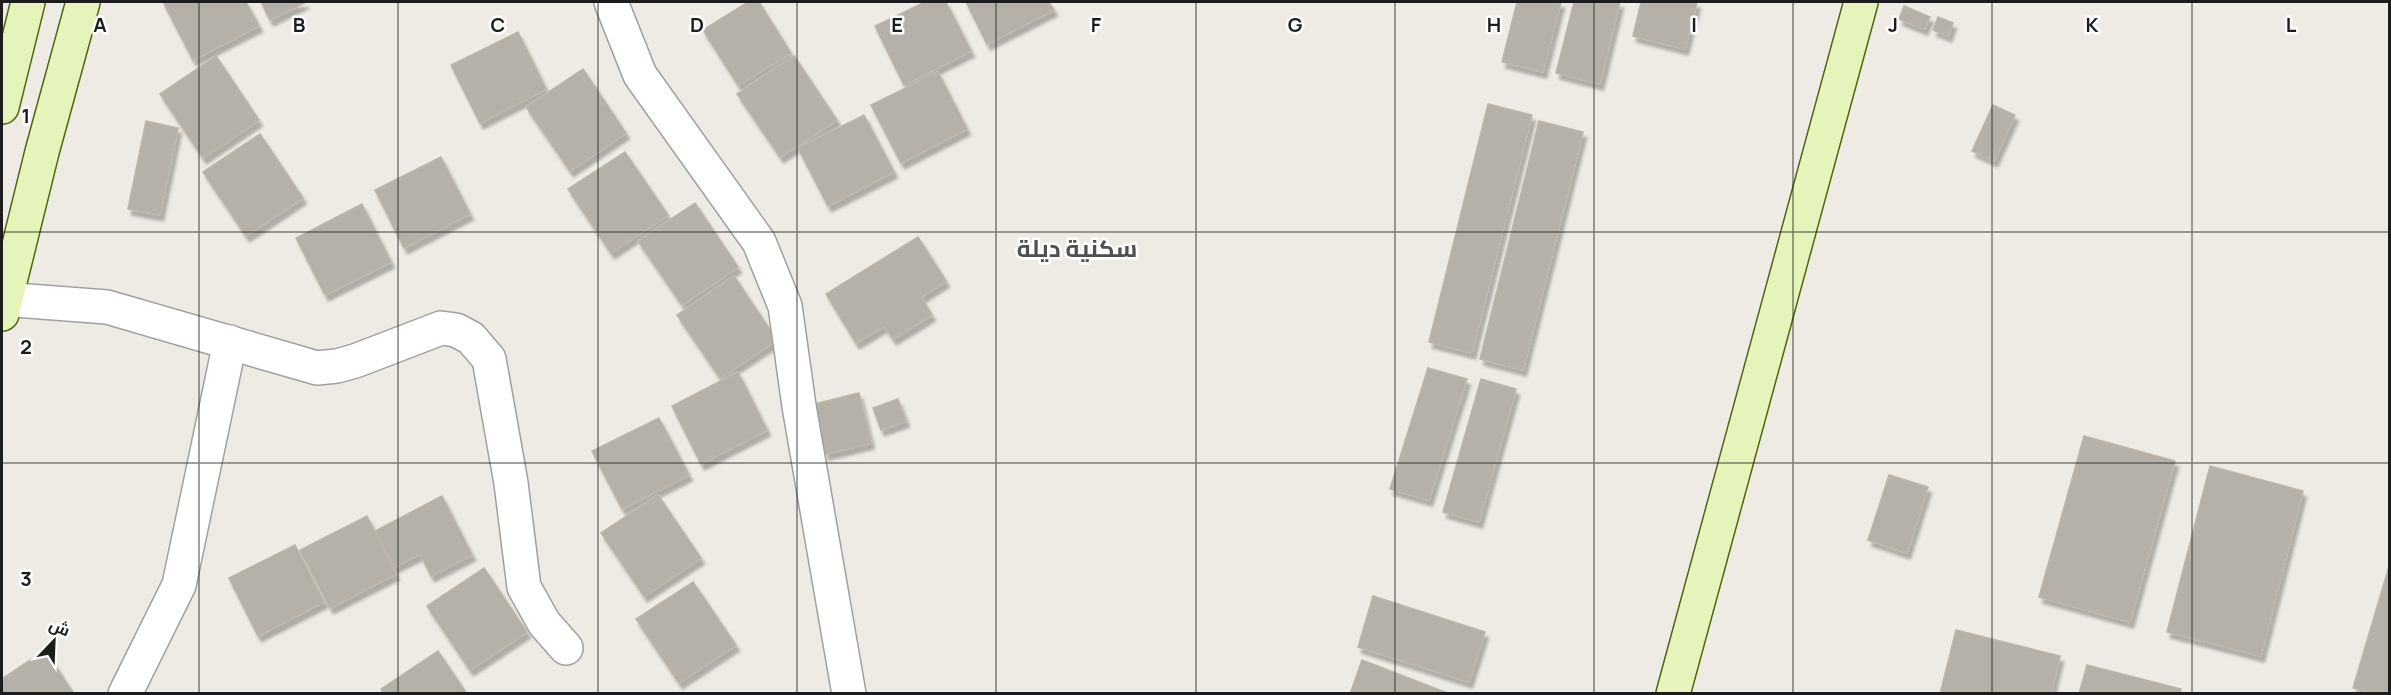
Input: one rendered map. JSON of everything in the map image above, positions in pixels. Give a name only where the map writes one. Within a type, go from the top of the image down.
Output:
[{"type":"street","points":[[2,107],[28,2]]},
{"type":"street","points":[[83,2],[3,304],[107,307],[317,368],[356,361],[441,328],[456,330],[471,338],[489,359],[511,483],[524,587],[544,623],[566,648]]},
{"type":"street","points":[[611,2],[640,75],[759,242],[784,306],[849,693]]},
{"type":"street","points":[[1673,693],[1861,2]]},
{"type":"street","points":[[125,693],[178,585],[230,342]]},
{"type":"building","points":[[163,2],[246,2],[259,26],[193,60]]},
{"type":"building","points":[[261,2],[306,2],[270,20]]},
{"type":"building","points":[[748,2],[759,2],[791,53],[738,85],[703,30]]},
{"type":"building","points":[[925,2],[946,2],[971,51],[904,85],[875,26]]},
{"type":"building","points":[[966,2],[1049,2],[1054,10],[987,44]]},
{"type":"building","points":[[1517,2],[1561,2],[1543,72],[1502,62]]},
{"type":"building","points":[[1574,2],[1620,2],[1600,84],[1556,73]]},
{"type":"building","points":[[1641,2],[1697,2],[1685,49],[1633,36]]},
{"type":"building","points":[[1904,6],[1930,17],[1924,29],[1899,19]]},
{"type":"building","points":[[1938,17],[1953,23],[1948,36],[1933,30]]},
{"type":"building","points":[[518,32],[546,89],[480,123],[451,65]]},
{"type":"building","points":[[216,56],[259,120],[203,158],[160,94]]},
{"type":"building","points":[[794,56],[837,120],[780,157],[737,94]]},
{"type":"building","points":[[583,69],[626,133],[570,171],[526,107]]},
{"type":"building","points":[[938,72],[967,129],[901,163],[871,105]]},
{"type":"building","points":[[1488,104],[1532,115],[1472,353],[1429,342]]},
{"type":"building","points":[[1993,105],[2015,115],[1994,161],[1972,151]]},
{"type":"building","points":[[864,115],[894,172],[828,206],[798,148]]},
{"type":"building","points":[[146,121],[178,128],[160,215],[128,209]]},
{"type":"building","points":[[1539,121],[1583,132],[1523,370],[1480,359]]},
{"type":"building","points":[[260,134],[303,198],[246,236],[203,172]]},
{"type":"building","points":[[625,152],[668,215],[611,253],[568,189]]},
{"type":"building","points":[[441,157],[470,214],[404,248],[375,190]]},
{"type":"building","points":[[695,203],[738,267],[682,305],[638,241]]},
{"type":"building","points":[[362,204],[391,262],[325,295],[296,238]]},
{"type":"building","points":[[918,237],[946,281],[921,297],[932,315],[893,339],[884,326],[856,343],[826,294]]},
{"type":"building","points":[[734,276],[777,340],[720,378],[677,315]]},
{"type":"building","points":[[1428,368],[1467,379],[1429,500],[1390,489]]},
{"type":"building","points":[[738,372],[767,430],[701,464],[672,406]]},
{"type":"building","points":[[1481,379],[1516,389],[1479,522],[1443,512]]},
{"type":"building","points":[[859,393],[871,443],[825,454],[814,404]]},
{"type":"building","points":[[898,399],[906,421],[881,430],[873,408]]},
{"type":"building","points":[[659,418],[689,475],[622,509],[592,451]]},
{"type":"building","points":[[2084,436],[2175,461],[2130,622],[2039,597]]},
{"type":"building","points":[[2210,466],[2303,491],[2261,656],[2167,632]]},
{"type":"building","points":[[1889,475],[1928,487],[1907,553],[1868,540]]},
{"type":"building","points":[[658,495],[701,558],[644,596],[601,533]]},
{"type":"building","points":[[442,496],[472,555],[431,576],[420,554],[394,567],[375,531]]},
{"type":"building","points":[[367,516],[396,574],[330,608],[300,550]]},
{"type":"building","points":[[295,545],[324,602],[258,636],[229,578]]},
{"type":"building","points":[[2390,563],[2390,694],[2378,694],[2353,688]]},
{"type":"building","points":[[484,568],[527,632],[470,670],[427,606]]},
{"type":"building","points":[[693,582],[736,645],[679,683],[636,619]]},
{"type":"building","points":[[1373,596],[1485,632],[1469,682],[1358,647]]},
{"type":"building","points":[[1956,630],[2060,656],[2051,694],[1940,694]]},
{"type":"building","points":[[45,650],[74,694],[2,694],[2,679]]},
{"type":"building","points":[[438,651],[467,694],[384,694],[381,689]]},
{"type":"building","points":[[1362,660],[1450,694],[1350,694]]},
{"type":"building","points":[[2087,665],[2181,689],[2180,694],[2079,694]]},
{"type":"district","name":"سكنية ديلة","points":[[1077,249]]}]
